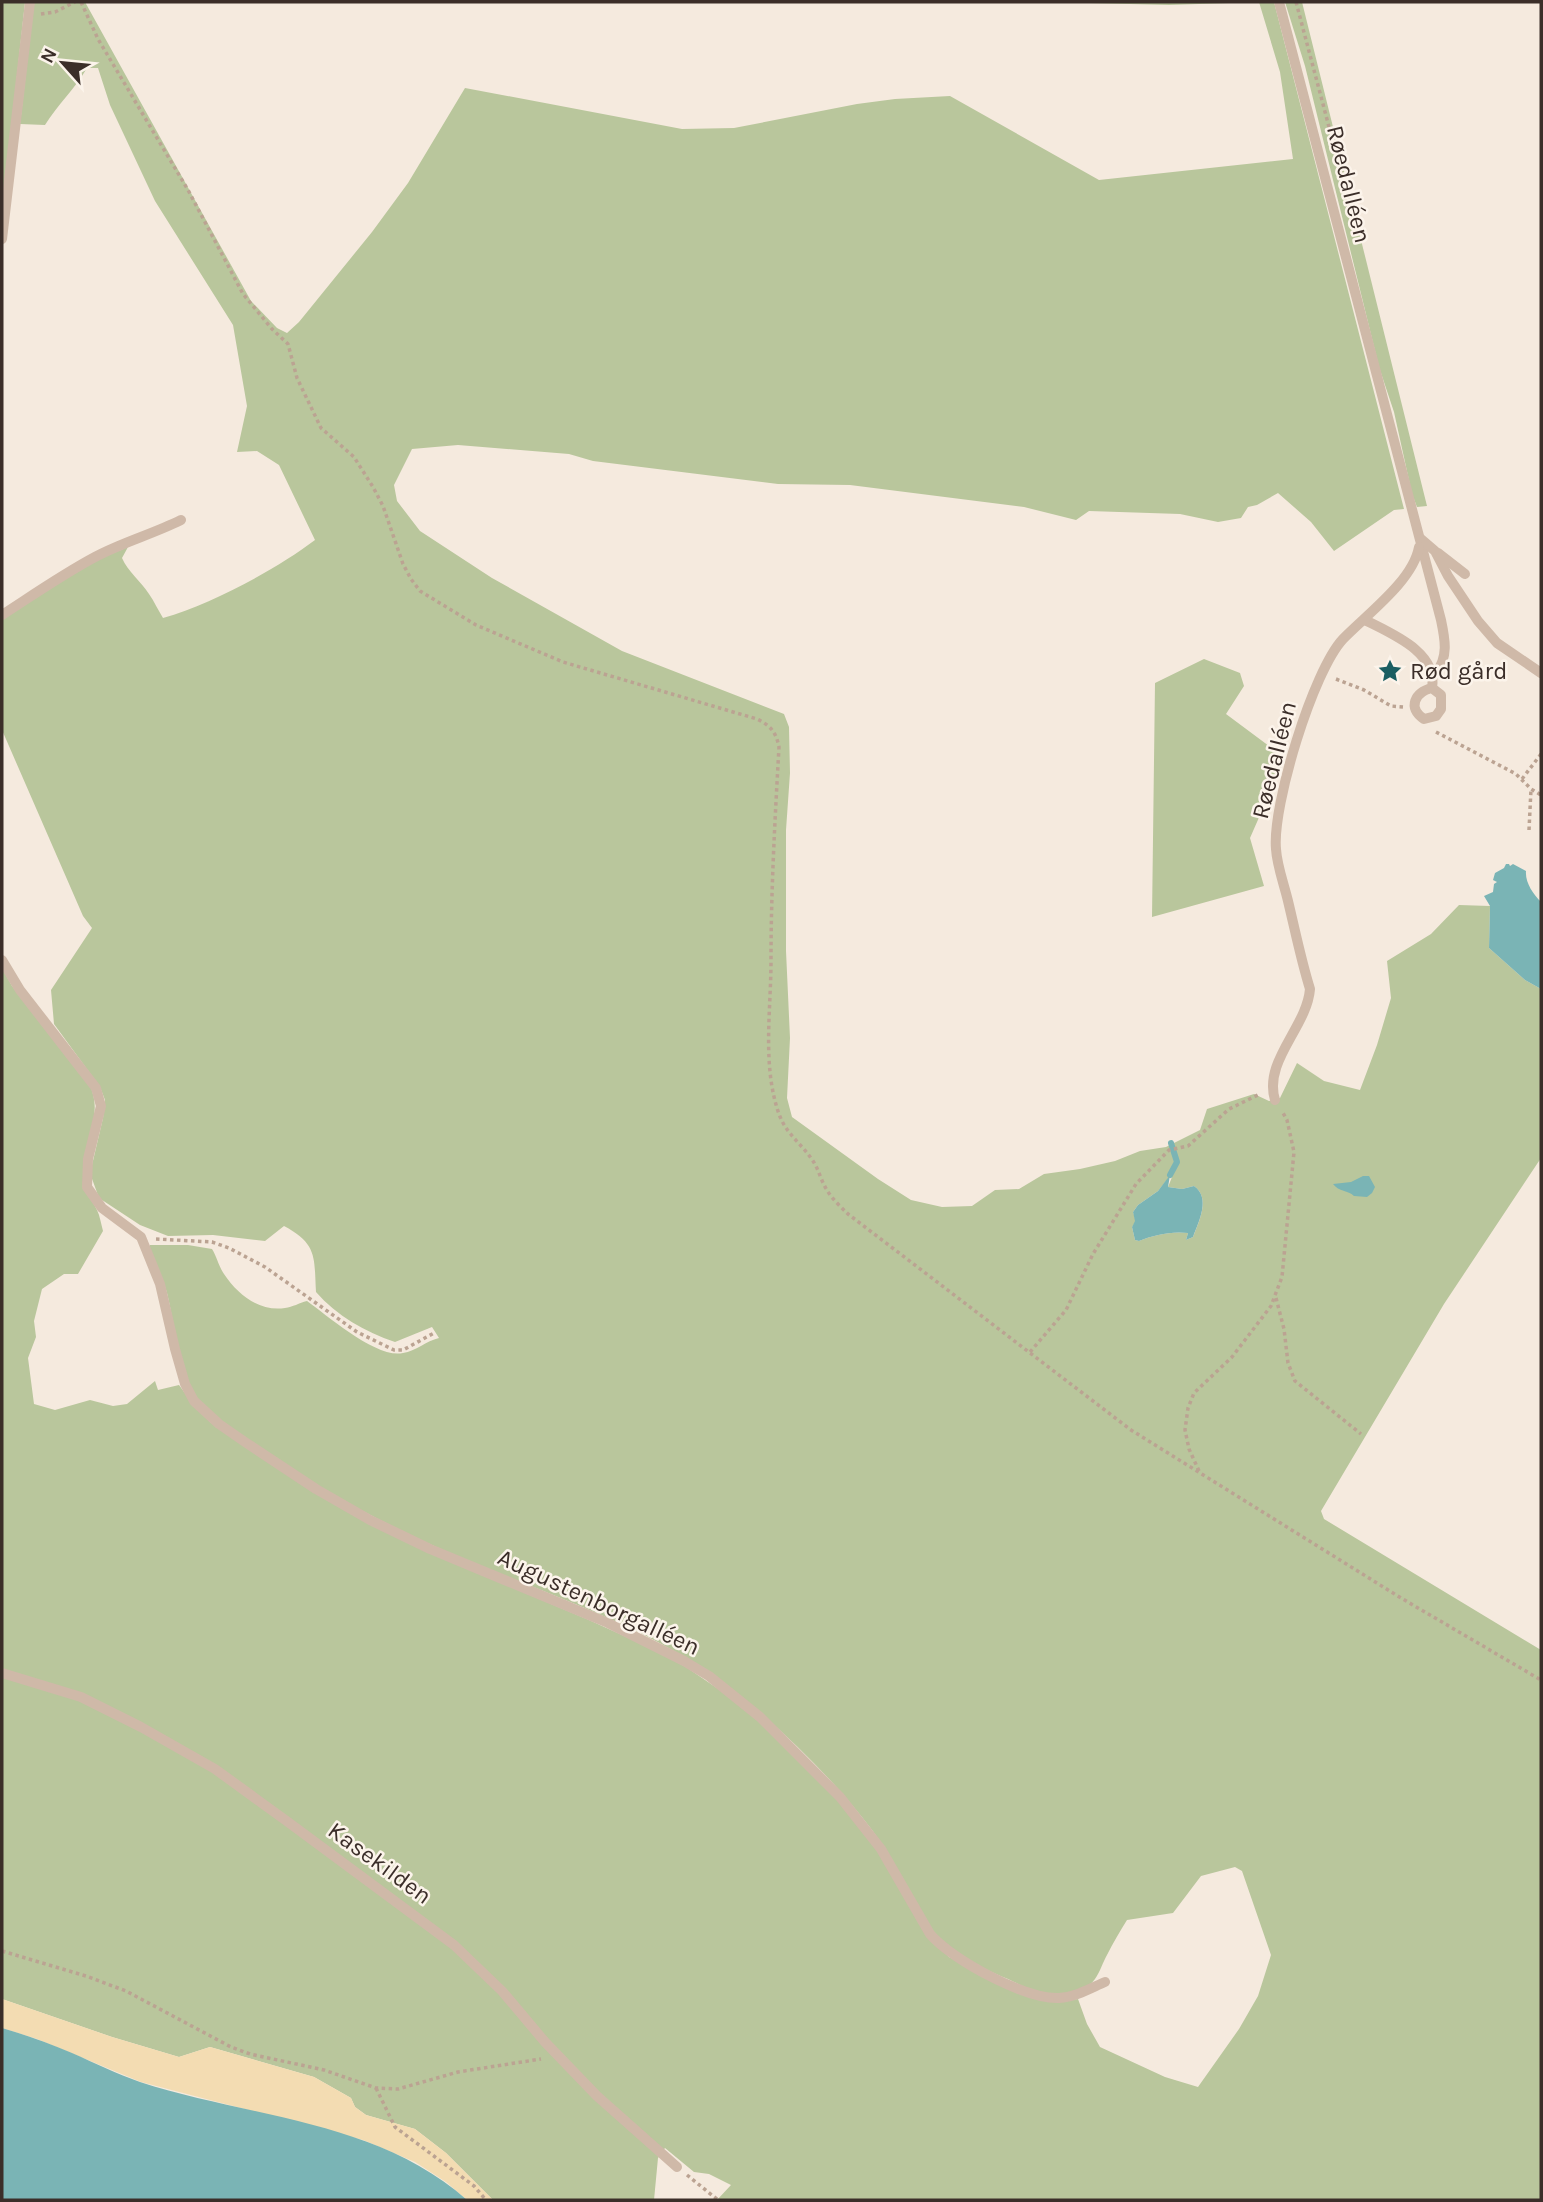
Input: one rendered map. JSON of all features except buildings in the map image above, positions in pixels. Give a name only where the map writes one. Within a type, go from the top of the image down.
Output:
[{"type":"lane","points":[[2,239],[30,2]]},
{"type":"lane","name":"Røedalléen","points":[[1279,2],[1421,539],[1444,636],[1445,655],[1441,667],[1434,674],[1432,688]]},
{"type":"lane","points":[[2,615],[95,557],[124,543],[155,534],[181,520]]},
{"type":"lane","points":[[1421,539],[1465,573]]},
{"type":"lane","name":"Røedalléen","points":[[1272,1088],[1274,1075],[1310,997],[1276,849],[1279,811],[1301,728],[1314,689],[1330,655],[1411,567],[1418,557],[1421,539]]},
{"type":"lane","points":[[1435,551],[1463,599],[1497,643],[1541,673]]},
{"type":"lane","points":[[1365,620],[1416,650],[1428,661],[1434,674]]},
{"type":"lane","points":[[1432,688],[1441,695],[1441,709],[1436,716],[1424,719],[1419,716],[1414,705],[1415,698],[1420,692],[1432,688]]},
{"type":"lane","points":[[2,960],[20,990],[96,1088],[101,1105],[88,1159],[88,1187],[102,1208],[141,1237]]},
{"type":"lane","points":[[1272,1088],[1275,1100]]},
{"type":"lane","name":"Augustenborgalléen","points":[[141,1237],[160,1284],[175,1349],[189,1393],[219,1424],[316,1489],[370,1520],[430,1549],[608,1623],[709,1676],[760,1717],[840,1797],[881,1849],[930,1934],[968,1965],[1006,1983],[1046,1997],[1075,1995],[1105,1982]]},
{"type":"lane","name":"Kasekilden","points":[[2,1673],[81,1698],[162,1738],[215,1769],[454,1945],[502,1991],[564,2062],[616,2114],[677,2167]]},
{"type":"path","points":[[29,15],[55,12],[75,2]]},
{"type":"path","points":[[81,2],[98,39],[188,190],[243,294],[288,344],[297,379],[321,428],[354,457],[373,487],[383,506],[403,564],[420,591],[476,625],[563,662],[757,719],[772,728],[779,747],[771,884],[768,1010],[770,1058],[779,1114],[786,1130],[813,1160],[827,1191],[848,1214],[1131,1430],[1380,1585],[1541,1680]]},
{"type":"path","points":[[1321,673],[1364,690],[1391,706],[1414,705]]},
{"type":"path","points":[[1434,731],[1522,779],[1541,795]]},
{"type":"path","points":[[1522,779],[1541,754]]},
{"type":"path","points":[[1529,830],[1531,789]]},
{"type":"path","points":[[1030,1352],[1066,1310],[1093,1254],[1136,1184],[1169,1150],[1188,1146],[1229,1109],[1272,1088]]},
{"type":"path","points":[[1200,1472],[1189,1449],[1185,1430],[1188,1408],[1194,1393],[1232,1357],[1276,1296],[1282,1277],[1294,1152],[1287,1120],[1275,1100]]},
{"type":"path","points":[[141,1237],[222,1244],[265,1267],[357,1332],[394,1349],[403,1349],[434,1333]]},
{"type":"path","points":[[1276,1296],[1288,1363],[1295,1381],[1361,1434]]},
{"type":"path","points":[[2,1951],[126,1991],[231,2047],[250,2054],[324,2070],[376,2088],[398,2089],[458,2072],[539,2059],[564,2062]]},
{"type":"path","points":[[376,2088],[395,2127],[474,2186],[486,2200]]},
{"type":"path","points":[[677,2167],[718,2200]]},
{"type":"green space","points":[[2,2],[25,2],[2,213]]},
{"type":"green space","points":[[34,2],[85,2],[251,301],[277,328],[287,333],[372,232],[408,183],[465,88],[682,129],[734,128],[857,104],[950,96],[1099,180],[1293,159],[1280,72],[1259,2],[1274,2],[1404,509],[1394,510],[1334,551],[1311,522],[1278,493],[1248,507],[1241,518],[1218,522],[1180,514],[1089,511],[1076,520],[1024,507],[850,485],[778,484],[593,461],[569,454],[458,445],[412,449],[394,485],[397,501],[420,531],[492,578],[622,651],[784,714],[789,727],[790,773],[786,830],[786,951],[790,1038],[787,1098],[792,1117],[911,1200],[942,1207],[972,1206],[995,1190],[1019,1189],[1044,1174],[1080,1169],[1115,1161],[1140,1151],[1166,1147],[1200,1130],[1207,1109],[1254,1094],[1269,1101],[1280,1098],[1297,1063],[1324,1081],[1360,1090],[1391,998],[1387,961],[1431,934],[1459,905],[1490,906],[1489,948],[1525,980],[1541,989],[1541,1158],[1444,1304],[1321,1511],[1324,1519],[1541,1650],[1541,2200],[717,2200],[731,2185],[709,2174],[694,2172],[665,2148],[658,2158],[654,2200],[493,2200],[446,2153],[415,2129],[366,2115],[355,2107],[351,2098],[314,2077],[210,2047],[179,2057],[2,1999],[2,968],[12,986],[85,1076],[92,1089],[95,1113],[84,1180],[103,1231],[78,1274],[64,1274],[42,1289],[34,1321],[36,1337],[28,1358],[34,1404],[55,1410],[90,1400],[113,1406],[127,1404],[155,1381],[158,1390],[179,1385],[210,1422],[315,1493],[430,1553],[589,1620],[686,1667],[730,1697],[758,1721],[836,1797],[872,1841],[926,1933],[949,1957],[1037,1999],[1052,2002],[1078,1999],[1087,2024],[1100,2047],[1165,2077],[1198,2087],[1239,2029],[1258,1996],[1271,1955],[1242,1871],[1235,1867],[1201,1876],[1173,1913],[1127,1920],[1095,1979],[1077,1991],[1061,1994],[1039,1992],[982,1967],[947,1945],[928,1924],[879,1840],[827,1776],[776,1726],[709,1673],[642,1634],[440,1549],[370,1515],[246,1440],[213,1415],[195,1396],[185,1375],[167,1293],[149,1249],[150,1245],[188,1245],[212,1249],[230,1282],[258,1305],[276,1309],[307,1301],[353,1335],[380,1350],[403,1353],[439,1338],[432,1327],[395,1342],[342,1316],[316,1292],[314,1261],[309,1246],[284,1226],[265,1241],[213,1235],[168,1236],[140,1225],[99,1198],[91,1176],[105,1100],[100,1087],[54,1024],[51,990],[92,928],[83,916],[2,730],[2,619],[94,561],[128,547],[122,558],[163,618],[202,604],[242,585],[315,540],[279,465],[257,451],[237,452],[247,406],[233,325],[155,201],[110,105],[98,68],[87,68],[45,125],[20,124]],"holes":[[[1172,1177],[1168,1187],[1182,1189],[1194,1186],[1202,1197],[1202,1210],[1193,1237],[1186,1240],[1188,1233],[1175,1233],[1135,1240],[1132,1227],[1136,1221],[1133,1212]]]},
{"type":"green space","points":[[1049,2],[1259,2],[1169,5]]},
{"type":"green space","points":[[1285,2],[1302,2],[1427,506],[1417,507],[1412,494],[1394,412],[1379,367],[1305,66]]},
{"type":"green space","points":[[1204,659],[1240,673],[1244,686],[1226,714],[1285,758],[1250,838],[1264,886],[1152,917],[1155,683]]},
{"type":"sand","points":[[2,1999],[179,2057],[210,2047],[314,2077],[351,2098],[355,2107],[366,2115],[415,2129],[446,2153],[493,2200],[467,2200],[446,2182],[415,2162],[363,2140],[141,2082],[37,2039],[2,2028]]},
{"type":"water","points":[[1506,864],[1513,864],[1526,871],[1530,888],[1541,902],[1541,989],[1525,980],[1489,948],[1490,906],[1484,896],[1493,892],[1497,882],[1493,880],[1495,873]]},
{"type":"water","points":[[1170,1175],[1168,1187],[1182,1189],[1194,1186],[1202,1197],[1202,1210],[1193,1237],[1186,1240],[1188,1233],[1175,1233],[1135,1240],[1133,1212],[1138,1205],[1158,1191]]},
{"type":"water","points":[[1369,1176],[1375,1187],[1367,1197],[1354,1196],[1333,1184],[1351,1182]]},
{"type":"water","points":[[2,2028],[55,2046],[140,2082],[353,2137],[394,2153],[432,2173],[467,2200],[2,2200]]},
{"type":"waterway","points":[[1170,1175],[1177,1162],[1171,1143]]},
{"type":"place","name":"Rød gård","points":[[1390,671]]}]
